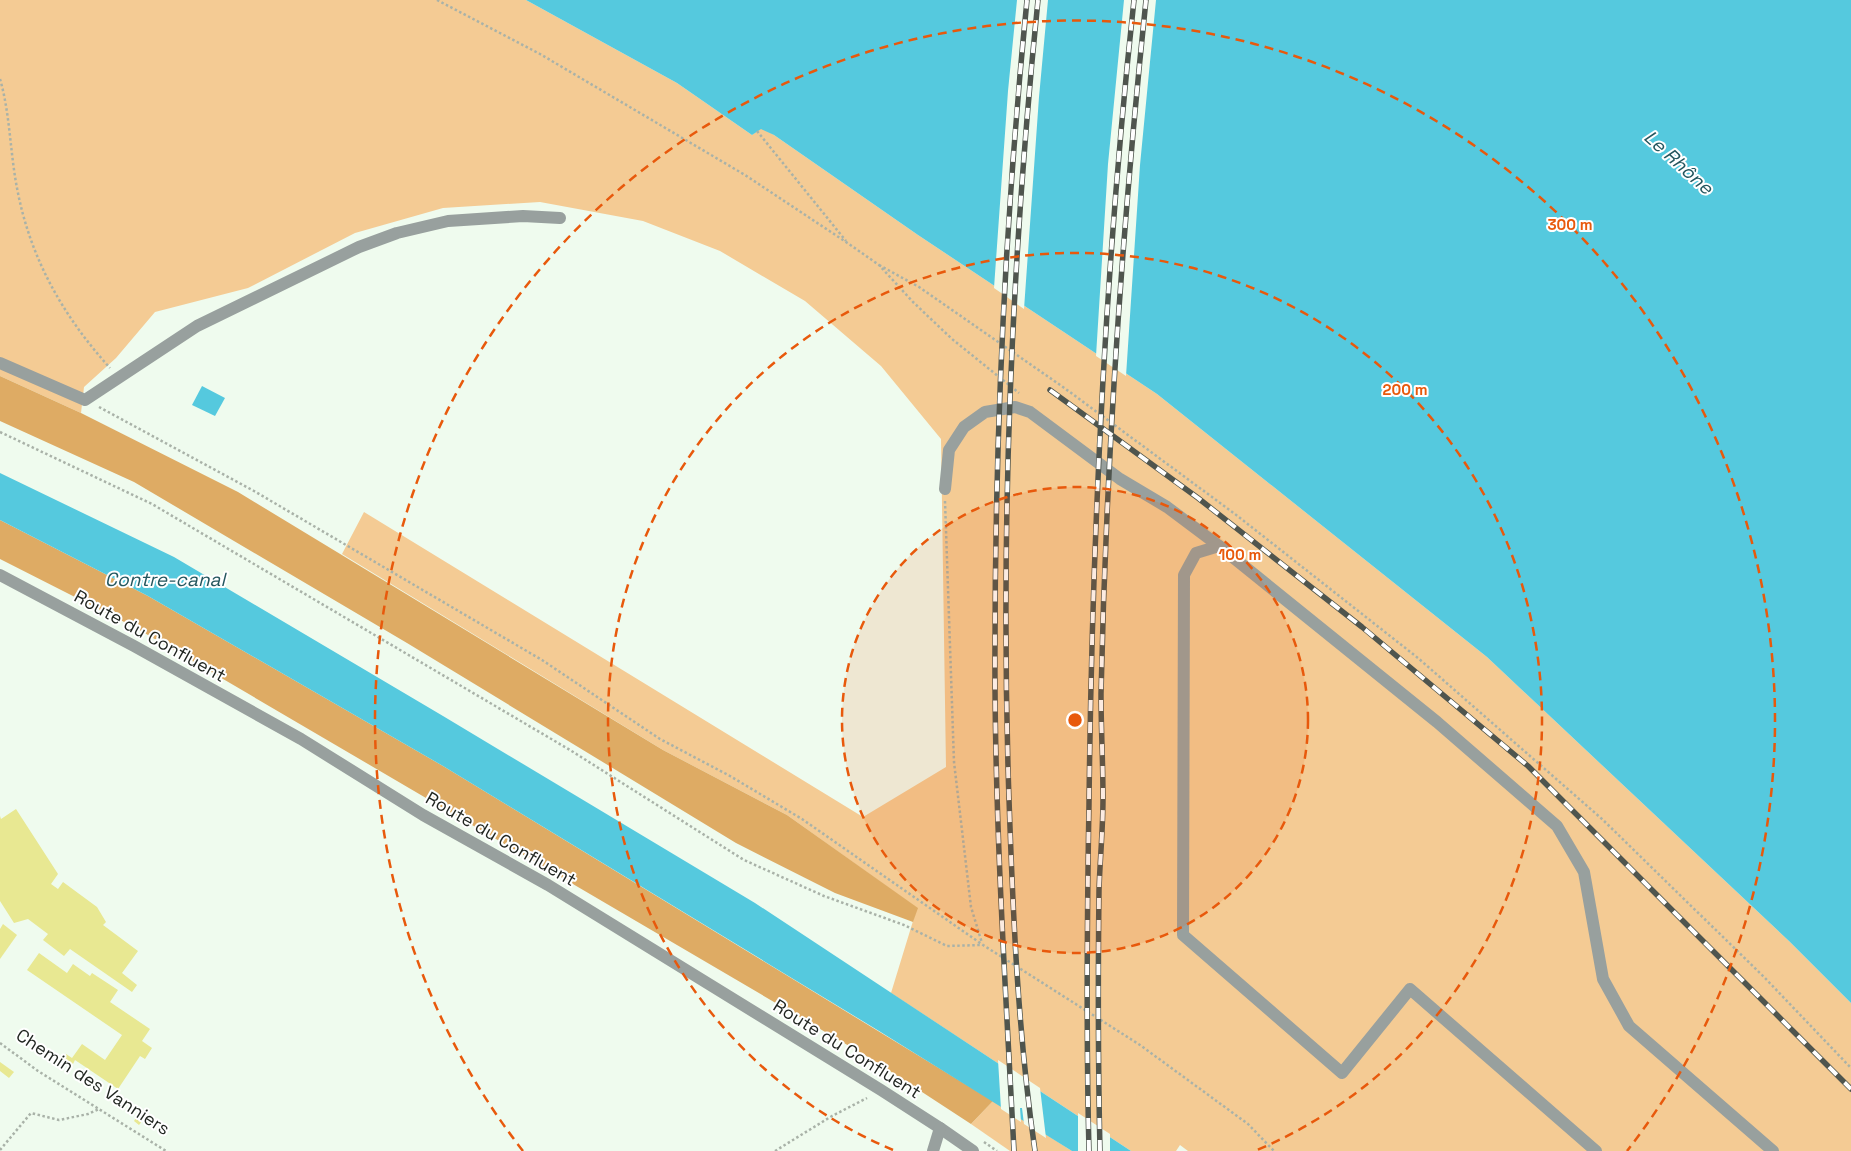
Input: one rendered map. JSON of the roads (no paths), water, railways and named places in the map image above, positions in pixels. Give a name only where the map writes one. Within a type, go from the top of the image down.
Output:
[{"type":"street","points":[[0,364],[85,400],[197,326],[359,247],[397,233],[448,222],[523,216],[560,218]]},
{"type":"street","points":[[945,489],[949,450],[964,427],[985,412],[1015,407],[1030,412],[1120,479],[1167,507],[1219,546],[1437,722],[1557,826],[1584,872],[1603,979],[1629,1026],[1773,1151]]},
{"type":"street","points":[[1219,546],[1196,553],[1184,575],[1183,935],[1342,1073],[1410,989],[1596,1151]]},
{"type":"street","name":"Route du Confluent","points":[[0,575],[134,646],[301,740],[423,815],[548,885],[881,1090],[973,1151]]},
{"type":"street","points":[[932,1151],[940,1128]]},
{"type":"water","name":"Le Rhône","points":[[526,0],[1851,0],[1851,1003],[1789,941],[1487,657],[1157,394],[918,235],[774,135],[761,129],[752,135],[677,83]]},
{"type":"water","points":[[202,386],[225,398],[215,416],[192,405]]},
{"type":"water","name":"Contre-canal","points":[[0,473],[174,557],[755,903],[1131,1151],[1072,1151],[879,1031],[443,766],[148,596],[0,520]]},
{"type":"railway","points":[[1014,1151],[997,804],[995,602],[1002,344],[1012,172],[1027,0]]},
{"type":"railway","points":[[1035,1151],[1024,1063],[1015,931],[1009,799],[1006,599],[1007,499],[1015,299],[1021,199],[1038,0]]},
{"type":"railway","points":[[1089,1151],[1087,1021],[1093,602],[1108,301],[1115,200],[1134,0]]},
{"type":"railway","points":[[1100,1151],[1099,890],[1103,821],[1101,694],[1103,607],[1116,346],[1137,86],[1146,0]]},
{"type":"railway","points":[[1050,390],[1198,498],[1362,627],[1528,766],[1851,1089]]}]
